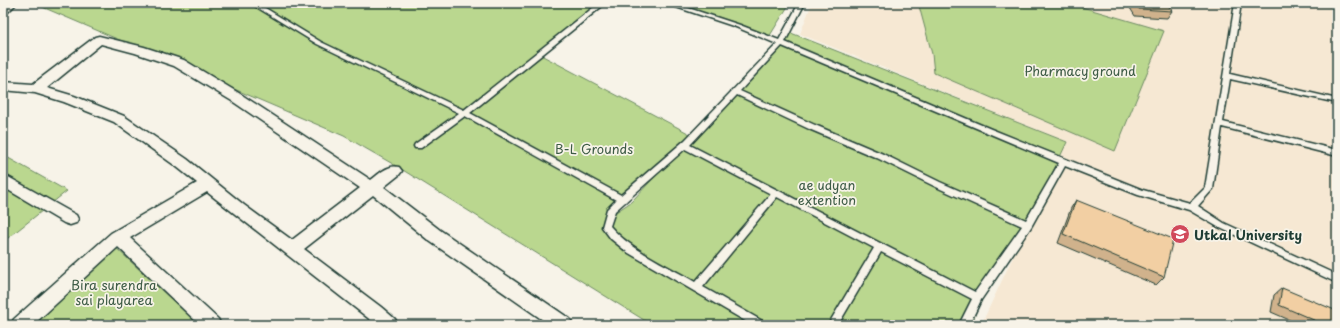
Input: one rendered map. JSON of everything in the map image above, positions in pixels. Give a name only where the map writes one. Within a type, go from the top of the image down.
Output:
[{"type":"street","points":[[3,9],[9,3]]},
{"type":"street","points":[[36,89],[99,40],[139,50],[179,63],[237,98],[372,188],[434,235],[564,325]]},
{"type":"street","points":[[3,86],[36,89],[69,99],[119,119],[182,163],[238,209],[375,312],[389,325]]},
{"type":"street","points":[[292,249],[394,171]]},
{"type":"street","points":[[3,180],[70,219]]},
{"type":"street","points":[[20,325],[117,238],[208,184]]},
{"type":"street","points":[[117,238],[127,245],[212,325]]},
{"type":"lane","points":[[253,3],[319,43],[465,113],[622,199]]},
{"type":"lane","points":[[418,146],[465,113],[603,3]]},
{"type":"lane","points":[[667,3],[738,26],[782,43],[1141,193],[1192,207],[1221,224],[1337,279]]},
{"type":"lane","points":[[761,325],[630,249],[614,237],[606,226],[612,209],[684,145],[782,43],[802,3]]},
{"type":"lane","points":[[1192,207],[1209,189],[1238,3]]},
{"type":"lane","points":[[1227,76],[1337,101]]},
{"type":"lane","points":[[735,91],[1028,225]]},
{"type":"lane","points":[[1219,124],[1337,153]]},
{"type":"lane","points":[[684,145],[977,297]]},
{"type":"lane","points":[[964,325],[977,297],[1028,225],[1064,161]]},
{"type":"lane","points":[[697,287],[776,193]]},
{"type":"lane","points":[[833,325],[880,246]]},
{"type":"shaded area","name":"Utkal University","points":[[812,3],[1337,3],[1337,325],[981,325],[1067,142],[800,34]]},
{"type":"green space","name":"ae udyan extention","points":[[33,3],[603,3],[539,54],[690,134],[684,145],[606,217],[631,202],[791,33],[1067,142],[1028,225],[980,298],[972,325],[652,325],[398,167],[344,136]]},
{"type":"green space","points":[[669,3],[790,3],[769,37]]},
{"type":"green space","name":"Pharmacy ground","points":[[922,3],[1068,3],[1164,31],[1115,151],[934,73],[932,54],[919,6]]},
{"type":"green space","points":[[3,155],[67,191],[3,242]]},
{"type":"green space","name":"Bira surendra sai playarea","points":[[114,246],[199,325],[28,325]]},
{"type":"building","points":[[1135,3],[1167,3],[1172,11],[1139,9]]},
{"type":"building","points":[[1076,200],[1173,239],[1164,277],[1063,234]]},
{"type":"building","points":[[1282,288],[1337,311],[1337,325],[1316,325],[1316,321],[1279,305]]},
{"type":"place","name":"Utkal University","points":[[1180,234]]},
{"type":"park label","name":"B-L Grounds","points":[[594,148]]}]
